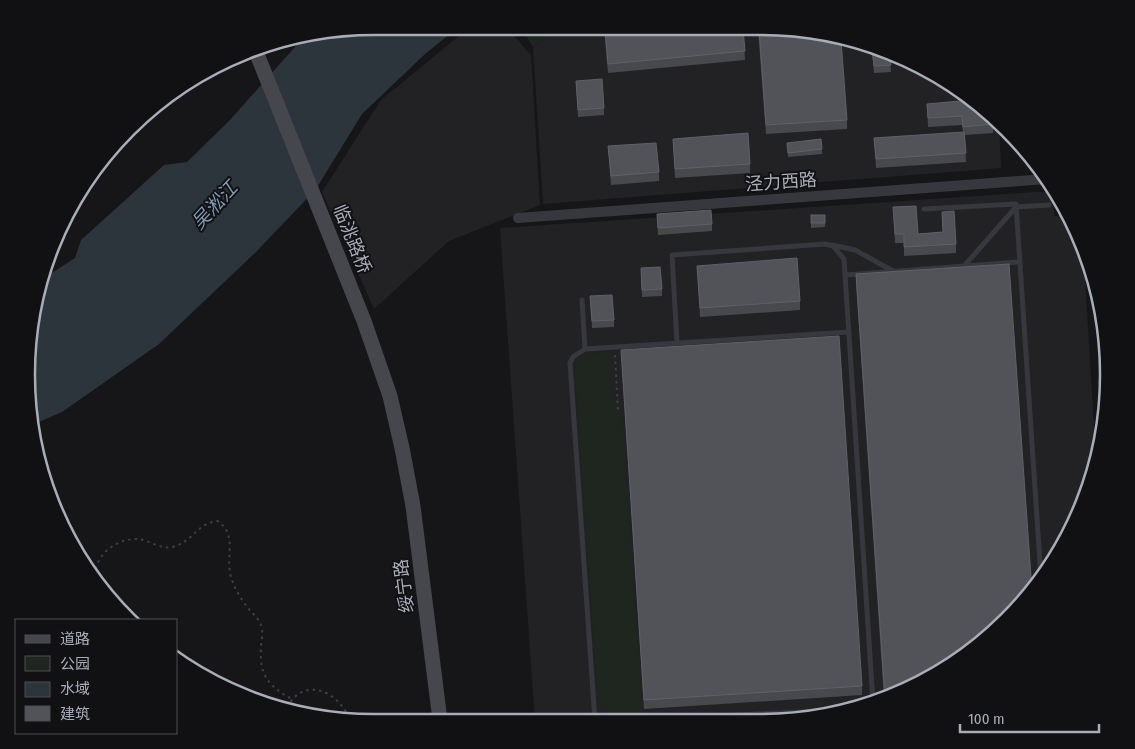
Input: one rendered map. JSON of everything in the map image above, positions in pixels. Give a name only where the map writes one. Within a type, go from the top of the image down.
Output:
[{"type":"main road","name":"临洮路桥","points":[[258,56],[374,346],[390,396],[398,449]]},
{"type":"main road","name":"临洮路桥","points":[[249,60],[364,349],[398,449]]},
{"type":"main road","name":"绥宁路","points":[[398,449],[429,714]]},
{"type":"main road","name":"绥宁路","points":[[398,449],[415,525],[439,714]]},
{"type":"street","name":"泾力西路","points":[[518,218],[1038,180]]},
{"type":"lane","points":[[924,209],[1016,204],[1040,567]]},
{"type":"lane","points":[[964,266],[1016,207],[1049,205]]},
{"type":"lane","points":[[677,343],[672,255],[825,244],[855,250],[893,271]]},
{"type":"lane","points":[[825,244],[833,246],[844,259],[846,275],[873,695]]},
{"type":"lane","points":[[846,275],[1019,262]]},
{"type":"lane","points":[[582,300],[585,349]]},
{"type":"lane","points":[[595,714],[570,363],[573,356],[585,349],[849,332]]},
{"type":"lane","points":[[754,714],[801,711]]},
{"type":"path","points":[[615,347],[618,412]]},
{"type":"path","points":[[97,569],[100,558],[108,549],[123,541],[139,539],[169,548],[184,544],[204,523],[218,521],[226,527],[231,541],[228,563],[236,590],[258,619],[262,630],[261,667],[266,680],[276,691],[292,700]]},
{"type":"path","points":[[290,703],[302,692],[313,690],[327,693],[336,698],[347,713]]},
{"type":"shaded area","points":[[460,35],[513,35],[531,55],[540,205],[449,241],[374,309],[322,192],[381,100]]},
{"type":"shaded area","points":[[549,35],[760,35],[805,38],[848,47],[870,53],[911,70],[930,80],[967,105],[999,133],[1001,168],[543,204],[533,47]]},
{"type":"shaded area","points":[[1047,192],[1053,203],[1054,216],[1061,216],[1065,224],[1085,275],[1094,433],[1082,484],[1055,544],[1016,598],[1001,615],[967,644],[930,669],[870,696],[827,707],[783,713],[535,714],[500,228]]},
{"type":"green space","points":[[526,35],[549,35],[533,47]]},
{"type":"green space","points":[[609,352],[612,399],[621,399],[643,713],[611,714],[602,706],[598,699],[575,364],[584,354]]},
{"type":"water","name":"吴淞江","points":[[448,35],[424,55],[362,114],[316,189],[257,251],[159,344],[62,412],[39,422],[35,374],[36,352],[42,308],[51,274],[75,258],[81,240],[164,165],[187,162],[229,121],[297,45],[352,36]]},
{"type":"building","points":[[606,35],[744,35],[745,51],[608,64]]},
{"type":"building","points":[[759,35],[805,38],[841,45],[847,120],[766,125]]},
{"type":"building","points":[[873,54],[891,61],[891,65],[874,66]]},
{"type":"building","points":[[602,79],[604,108],[578,110],[576,81]]},
{"type":"building","points":[[961,101],[990,124],[963,127],[962,116],[928,118],[927,104]]},
{"type":"building","points":[[964,132],[966,153],[876,159],[874,138]]},
{"type":"building","points":[[748,133],[750,164],[675,169],[673,139]]},
{"type":"building","points":[[821,139],[822,149],[788,153],[787,143]]},
{"type":"building","points":[[656,143],[659,172],[611,176],[608,146]]},
{"type":"building","points":[[916,206],[918,234],[943,232],[942,212],[954,211],[956,244],[904,247],[904,234],[895,234],[893,207]]},
{"type":"building","points":[[711,210],[712,224],[658,228],[657,214]]},
{"type":"building","points":[[811,215],[825,215],[825,223],[811,223]]},
{"type":"building","points":[[797,258],[800,301],[700,308],[697,266]]},
{"type":"building","points":[[1009,264],[1031,579],[1001,615],[967,644],[930,669],[884,690],[856,274]]},
{"type":"building","points":[[660,267],[662,289],[642,290],[641,268]]},
{"type":"building","points":[[612,295],[614,320],[592,321],[590,296]]},
{"type":"building","points":[[839,336],[862,686],[644,700],[621,350]]}]
